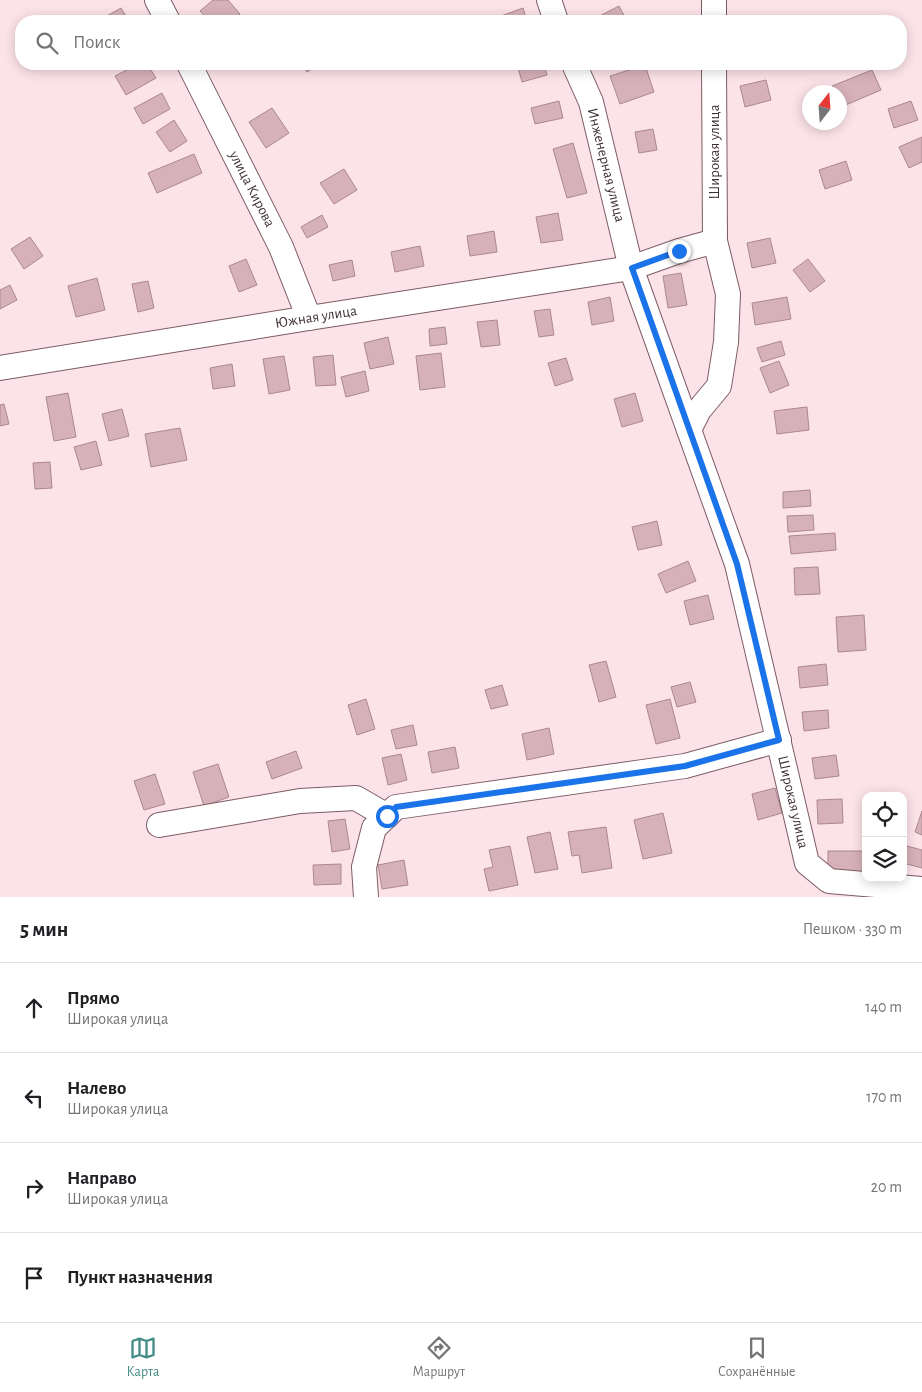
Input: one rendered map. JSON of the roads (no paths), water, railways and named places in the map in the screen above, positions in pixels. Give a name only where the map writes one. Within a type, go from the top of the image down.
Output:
[{"type":"street","points":[[157,0],[165,15]]},
{"type":"street","points":[[549,0],[554,15]]},
{"type":"street","points":[[714,0],[714,15]]},
{"type":"street","name":"улица Кирова","points":[[192,70],[281,246],[309,318]]},
{"type":"street","name":"Инженерная улица","points":[[577,70],[591,102],[632,268]]},
{"type":"street","name":"Широкая улица","points":[[689,430],[699,410],[719,386],[726,342],[728,294],[715,241],[714,70]]},
{"type":"street","points":[[632,268],[679,251],[715,241]]},
{"type":"street","name":"Южная улица","points":[[0,368],[632,268]]},
{"type":"street","name":"Широкая улица","points":[[632,268],[737,564],[807,863],[830,881],[922,889]]},
{"type":"street","name":"Широкая улица","points":[[387,816],[396,807],[685,766],[779,740]]},
{"type":"street","points":[[159,826],[300,801],[356,798],[387,816],[374,828],[364,867],[366,897]]}]
